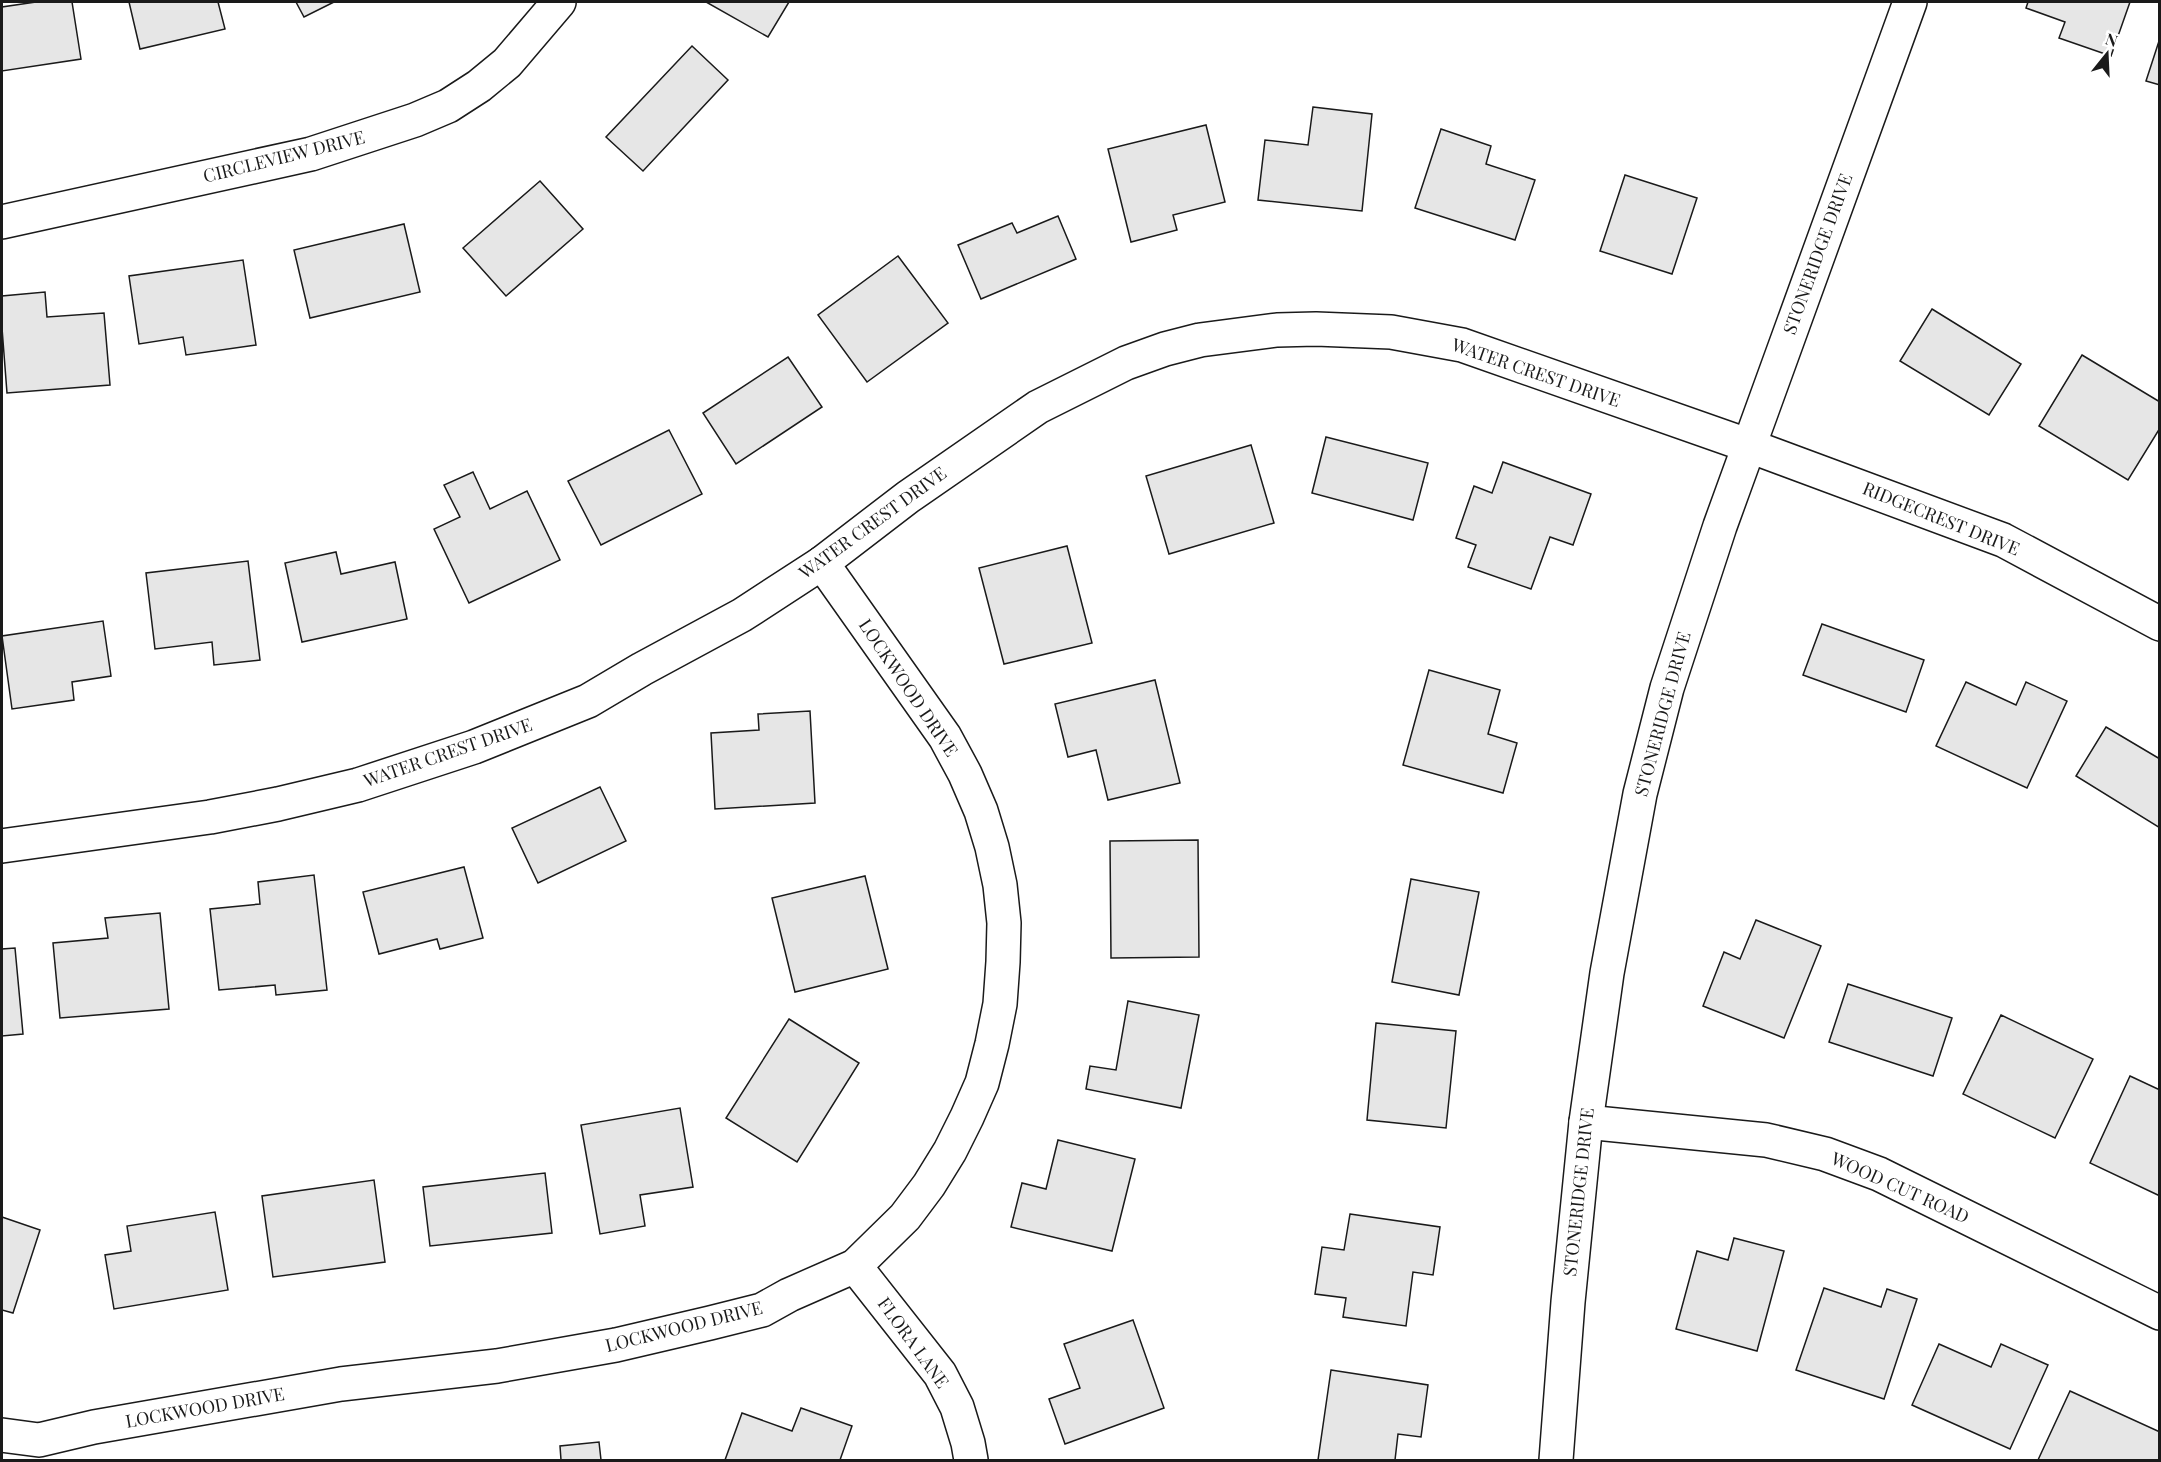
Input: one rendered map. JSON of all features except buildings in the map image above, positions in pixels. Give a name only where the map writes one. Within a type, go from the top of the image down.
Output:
[{"type":"street","name":"CIRCLEVIEW DRIVE","points":[[2,222],[311,154],[415,120],[448,106],[479,86],[507,63],[560,2]]},
{"type":"street","name":"STONERIDGE DRIVE","points":[[1556,1461],[1568,1302],[1586,1122],[1607,973],[1640,794],[1667,688],[1748,446],[1910,2]]},
{"type":"street","name":"WATER CREST DRIVE","points":[[2,846],[210,817],[278,804],[358,784],[474,747],[588,701],[742,615],[822,562],[908,497],[1038,406],[1126,363],[1200,340],[1316,329],[1391,332],[1462,345],[1748,446]]},
{"type":"street","name":"RIDGECREST DRIVE","points":[[1748,446],[2003,540],[2160,624]]},
{"type":"street","name":"LOCKWOOD DRIVE","points":[[2,1435],[39,1440],[94,1427],[341,1384],[497,1366],[616,1345],[762,1310],[789,1295],[855,1266],[905,1217],[950,1151],[968,1117],[982,1083],[1000,1004],[1004,962],[1004,923],[1000,885],[981,811],[945,737],[822,562]]},
{"type":"street","name":"WOOD CUT ROAD","points":[[1586,1122],[1766,1140],[1825,1154],[1879,1174],[2160,1313]]},
{"type":"street","name":"FLORA LANE","points":[[855,1266],[940,1374],[957,1407],[971,1461]]}]
